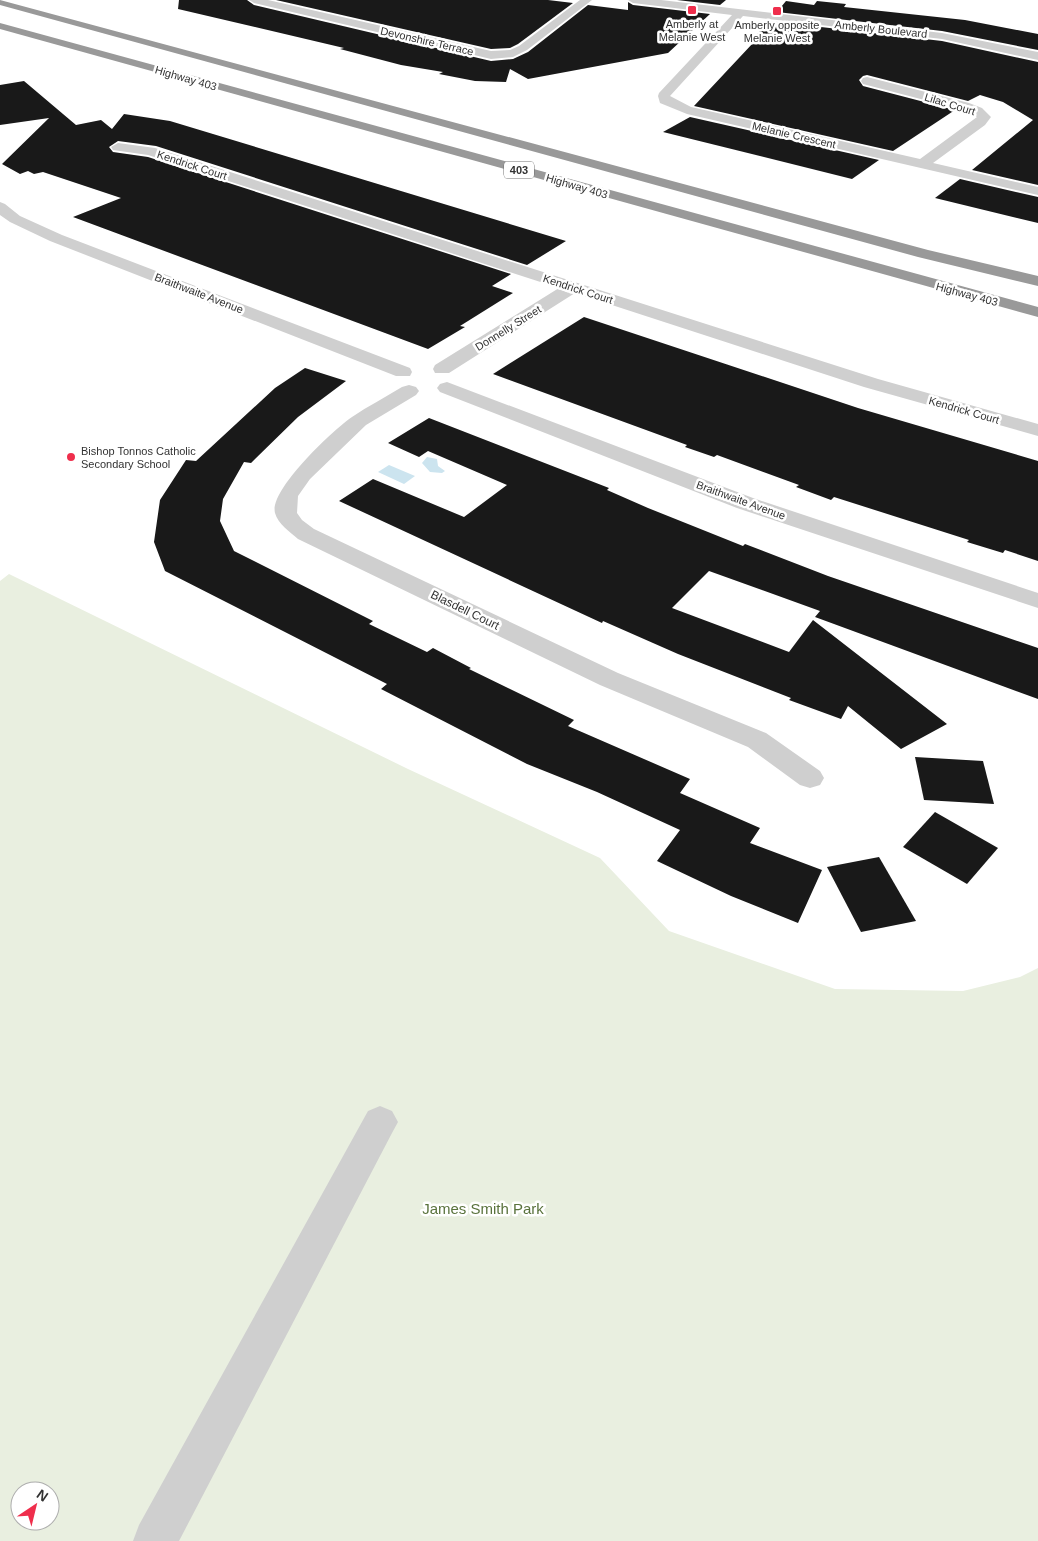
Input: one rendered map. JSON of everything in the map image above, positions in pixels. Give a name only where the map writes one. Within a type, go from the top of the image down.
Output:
[{"type":"highway","name":"Highway 403","points":[[0,2],[905,249],[1038,281]]},
{"type":"highway","name":"Highway 403","points":[[0,26],[1038,312]]},
{"type":"street","name":"Devonshire Terrace","points":[[254,0],[491,55],[513,53],[523,48],[587,0]]},
{"type":"street","name":"Amberly Boulevard","points":[[633,0],[942,36],[1038,56]]},
{"type":"street","name":"Melanie Crescent","points":[[740,13],[664,96],[665,100],[687,110],[1038,191]]},
{"type":"street","name":"Lilac Court","points":[[867,82],[964,106],[977,111],[984,117],[970,131],[922,165]]},
{"type":"street","name":"Kendrick Court","points":[[118,147],[150,151],[871,383],[1038,430]]},
{"type":"street","name":"Braithwaite Avenue","points":[[4,202],[15,219],[56,238],[745,503],[1038,601]]},
{"type":"street","name":"Donnelly Street","points":[[425,380],[573,288]]},
{"type":"street","name":"Blasdell Court","points":[[425,380],[359,421],[303,475],[287,496],[286,513],[294,525],[306,534],[609,679],[757,740],[810,778]]},
{"type":"street","points":[[154,1541],[380,1122]]},
{"type":"green space","name":"James Smith Park","points":[[9,574],[408,769],[600,858],[669,931],[835,989],[963,991],[1020,977],[1038,968],[1038,1541],[0,1541],[0,581]]},
{"type":"water","points":[[427,457],[437,459],[438,466],[445,471],[442,473],[430,472],[422,463]]},
{"type":"water","points":[[389,465],[415,476],[404,484],[378,472]]},
{"type":"building","points":[[179,0],[247,0],[254,5],[491,61],[513,59],[528,52],[588,5],[628,10],[628,2],[633,5],[710,14],[668,53],[528,79],[510,69],[506,82],[475,81],[439,74],[443,72],[401,65],[340,49],[344,48],[178,9]]},
{"type":"building","points":[[276,0],[548,0],[573,3],[518,44],[510,48],[491,49]]},
{"type":"building","points":[[677,0],[726,0],[720,5]]},
{"type":"building","points":[[786,1],[814,5],[817,1],[846,4],[844,7],[965,20],[1038,34],[1038,50],[942,31],[777,12]]},
{"type":"building","points":[[769,21],[942,41],[1038,62],[1038,185],[972,170],[1033,120],[1003,102],[980,95],[968,101],[867,75],[863,76],[859,80],[863,86],[955,110],[893,151],[694,106],[753,43],[750,42]]},
{"type":"building","points":[[24,81],[76,125],[101,120],[112,129],[124,114],[170,121],[566,241],[527,265],[156,146],[118,141],[109,147],[113,152],[148,157],[511,274],[492,286],[513,293],[460,326],[465,327],[428,349],[73,217],[121,198],[43,172],[34,174],[28,171],[20,174],[2,164],[49,118],[0,125],[0,85]]},
{"type":"building","points":[[690,117],[879,160],[852,179],[663,132]]},
{"type":"building","points":[[960,179],[1038,197],[1038,223],[935,198]]},
{"type":"building","points":[[584,317],[858,408],[1038,461],[1038,561],[1005,550],[1003,553],[967,542],[969,540],[834,497],[831,500],[796,487],[799,485],[717,455],[714,457],[685,447],[687,445],[493,374]]},
{"type":"building","points":[[305,368],[346,381],[298,417],[251,463],[244,462],[223,499],[220,521],[234,551],[373,621],[369,624],[427,652],[433,648],[471,668],[469,669],[574,720],[568,726],[690,779],[680,793],[760,828],[750,843],[822,870],[798,923],[731,896],[657,861],[680,830],[597,792],[527,764],[381,689],[387,684],[165,571],[154,542],[160,500],[186,460],[196,461],[275,388]]},
{"type":"building","points":[[429,418],[609,488],[607,490],[648,508],[743,546],[745,544],[828,576],[1038,648],[1038,699],[815,617],[820,611],[709,571],[672,608],[789,652],[813,620],[947,724],[901,749],[848,706],[841,719],[789,700],[791,698],[678,654],[603,621],[602,623],[339,501],[373,479],[464,517],[507,485],[428,451],[419,457],[388,443]]},
{"type":"building","points":[[915,757],[983,761],[994,804],[924,800]]},
{"type":"building","points":[[935,812],[998,848],[967,884],[903,847]]},
{"type":"building","points":[[879,857],[916,921],[861,932],[827,867]]},
{"type":"place","name":"Amberly at Melanie West","points":[[692,10]]},
{"type":"place","name":"Amberly opposite Melanie West","points":[[777,11]]},
{"type":"place","name":"Bishop Tonnos Catholic Secondary School","points":[[71,457]]}]
